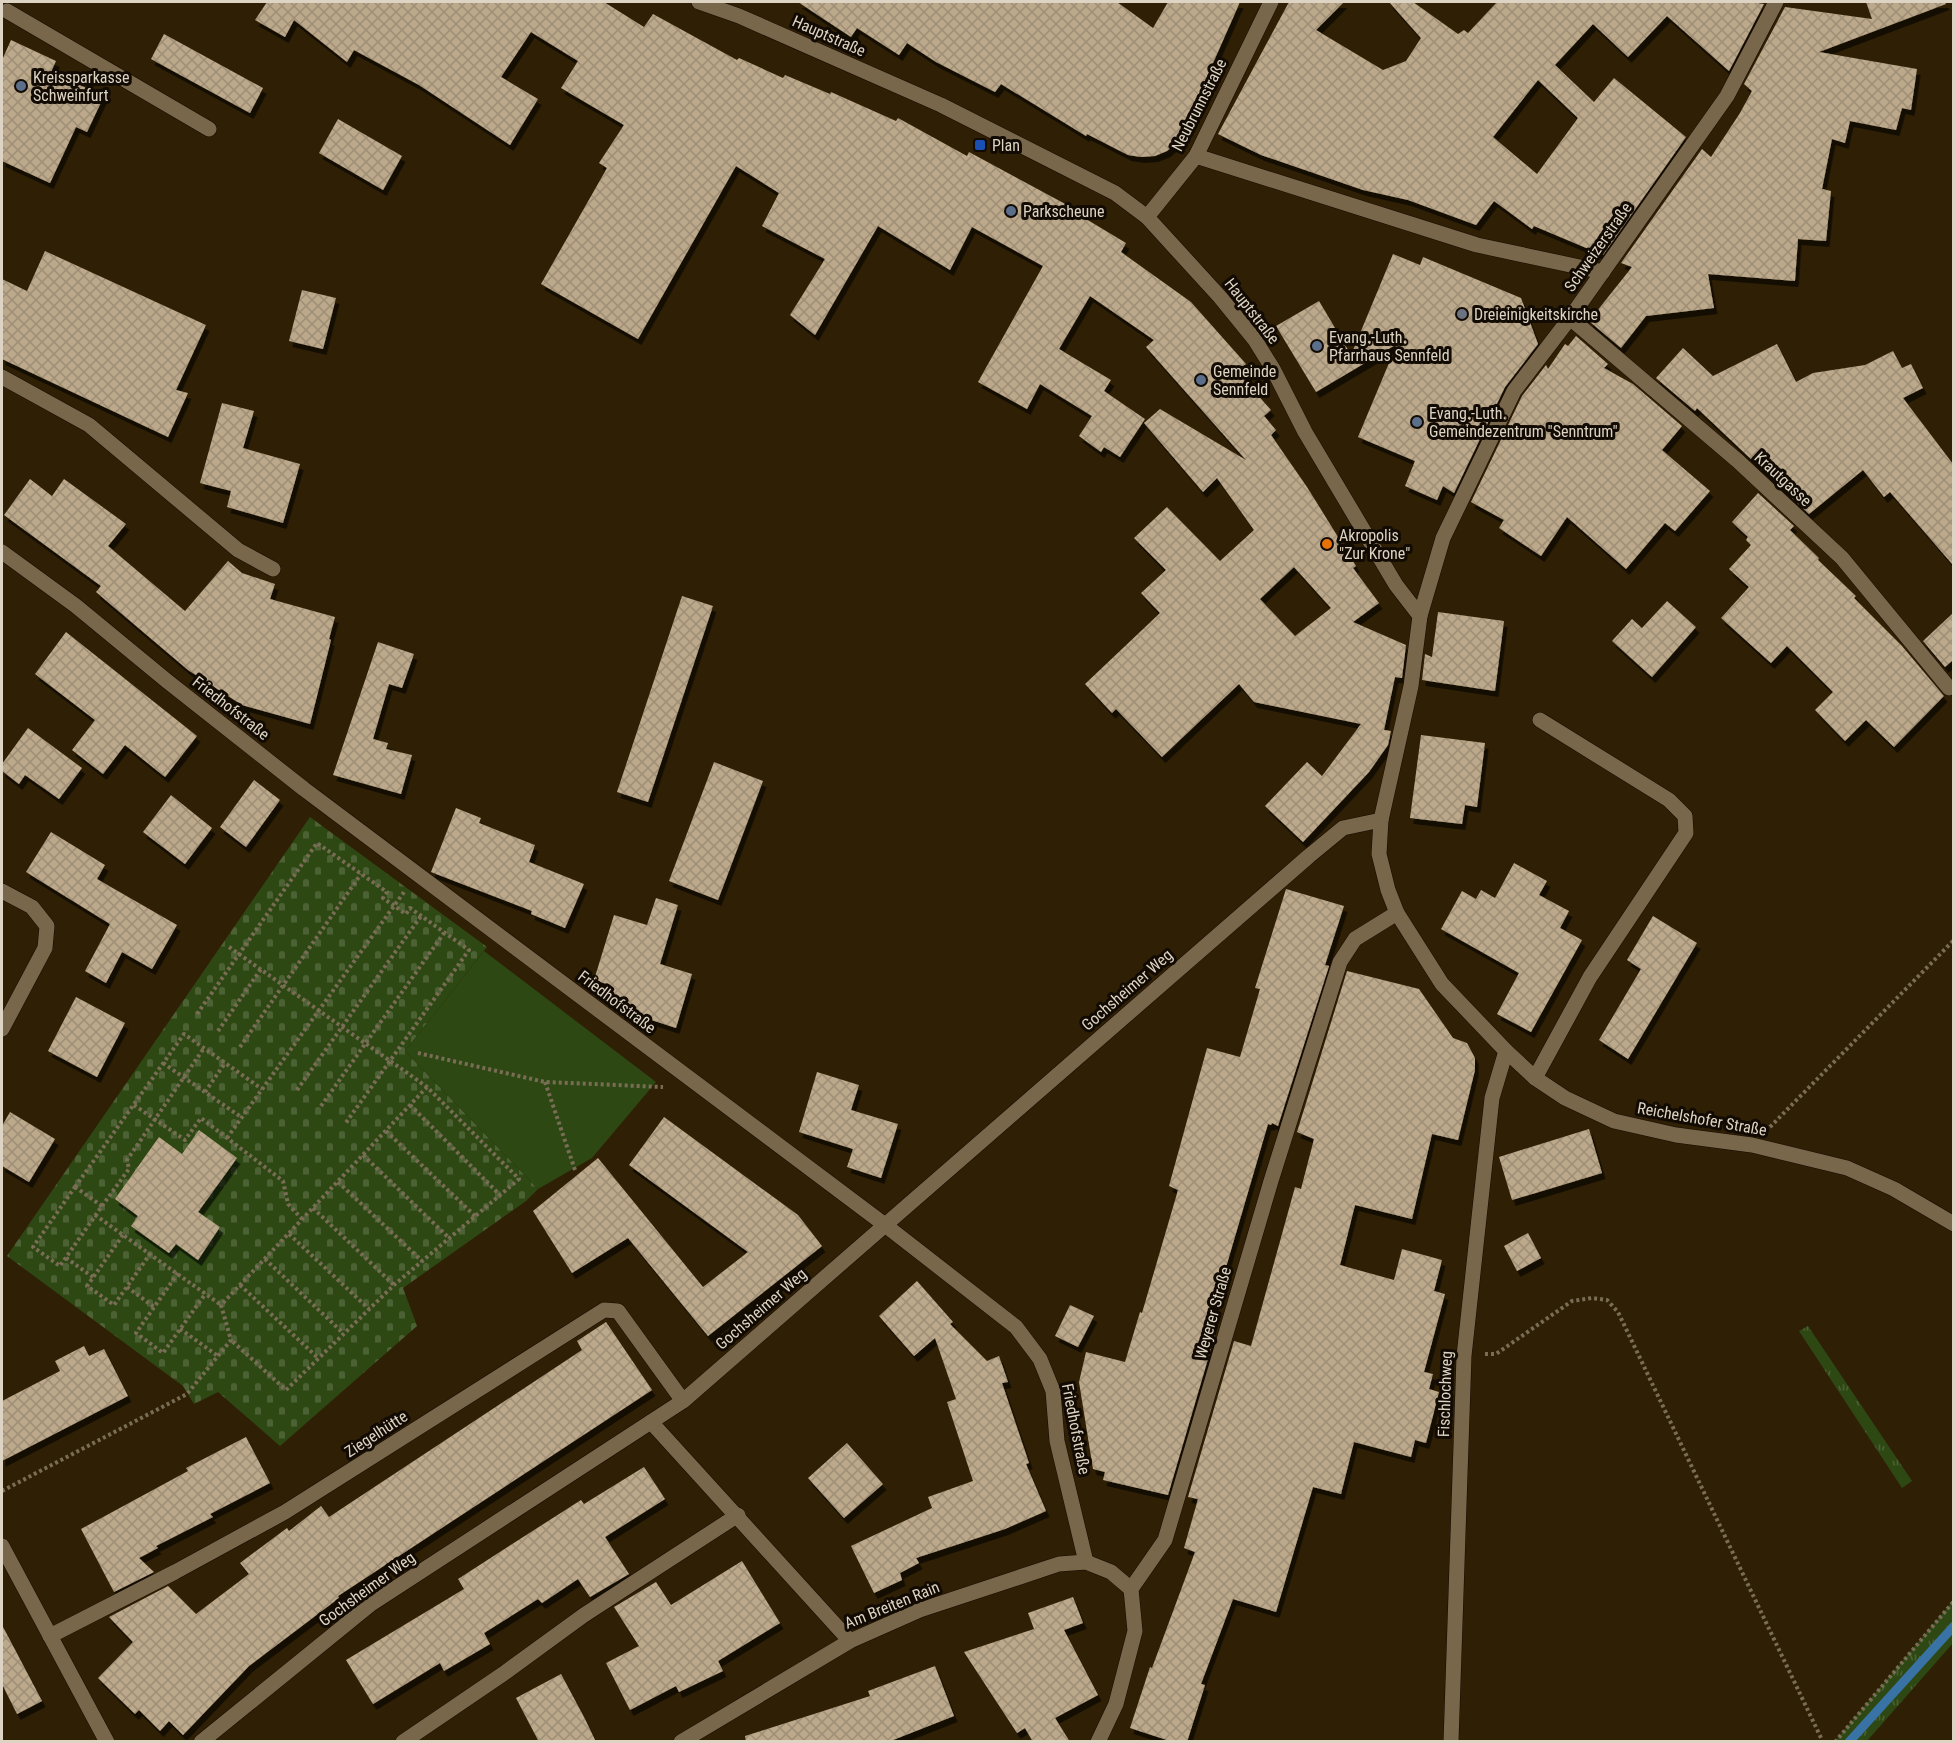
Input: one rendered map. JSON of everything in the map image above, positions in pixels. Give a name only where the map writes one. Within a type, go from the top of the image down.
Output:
[{"type":"street","name":"Hauptstraße","points":[[699,2],[739,16],[941,105],[1115,193],[1147,217],[1220,297],[1255,340],[1273,369],[1311,442],[1396,585],[1420,616]]},
{"type":"street","name":"Neubrunnstraße","points":[[1147,217],[1196,156],[1271,2]]},
{"type":"street","name":"Schweizerstraße","points":[[1420,616],[1443,538],[1514,391],[1570,318],[1727,96],[1776,2]]},
{"type":"street","points":[[8,10],[209,129]]},
{"type":"street","points":[[1196,156],[1477,245],[1603,272]]},
{"type":"street","name":"Krautgasse","points":[[1570,318],[1738,461],[1842,558],[1950,688]]},
{"type":"street","points":[[2,377],[89,425],[238,550],[273,569]]},
{"type":"street","name":"Friedhofstraße","points":[[2,552],[76,606],[304,789],[885,1224],[1016,1327],[1040,1359],[1053,1391],[1057,1441],[1086,1562]]},
{"type":"street","points":[[1381,820],[1411,686],[1420,616]]},
{"type":"street","points":[[1535,1078],[1590,977],[1686,833],[1685,816],[1669,800],[1540,720]]},
{"type":"street","name":"Gochsheimer Weg","points":[[201,1742],[371,1604],[683,1401],[1309,856],[1343,828],[1381,820]]},
{"type":"street","name":"Reichelshofer Straße","points":[[1381,820],[1379,854],[1388,890],[1397,912],[1442,984],[1506,1052],[1535,1078],[1565,1098],[1614,1121],[1676,1135],[1752,1145],[1847,1168],[1894,1189],[1953,1224]]},
{"type":"street","points":[[2,891],[32,907],[47,926],[45,948],[2,1029]]},
{"type":"street","name":"Weyerer Straße","points":[[1130,1588],[1165,1540],[1271,1182],[1340,962],[1355,939],[1397,912]]},
{"type":"street","name":"Fischlochweg","points":[[1451,1742],[1464,1356],[1492,1098],[1506,1052]]},
{"type":"street","name":"Ziegelhütte","points":[[50,1636],[285,1512],[604,1310],[618,1311],[683,1401]]},
{"type":"street","points":[[651,1422],[738,1515],[850,1641]]},
{"type":"street","points":[[403,1742],[584,1615],[738,1515]]},
{"type":"street","points":[[2,1546],[107,1742]]},
{"type":"street","name":"Am Breiten Rain","points":[[681,1742],[850,1641],[920,1610],[1059,1564],[1086,1562],[1111,1572],[1130,1588]]},
{"type":"street","points":[[1098,1742],[1116,1704],[1135,1631],[1130,1588]]},
{"type":"path","points":[[196,1014],[318,843],[387,892],[383,898],[394,906],[406,914],[410,908],[469,950],[345,1124]]},
{"type":"path","points":[[240,1047],[361,874]]},
{"type":"path","points":[[227,1137],[406,889]]},
{"type":"path","points":[[297,1090],[421,916]]},
{"type":"path","points":[[321,1106],[444,933]]},
{"type":"path","points":[[1752,1145],[1953,940]]},
{"type":"path","points":[[95,1215],[220,1305],[231,1340],[286,1390],[394,1285],[519,1179],[427,1087],[229,947]]},
{"type":"path","points":[[219,1031],[261,969]]},
{"type":"path","points":[[204,1048],[127,1160],[129,1169],[60,1266],[33,1247],[184,1034],[204,1048],[262,1089]]},
{"type":"path","points":[[418,1053],[545,1082],[671,1088]]},
{"type":"path","points":[[164,1063],[241,1117]]},
{"type":"path","points":[[206,1092],[225,1063]]},
{"type":"path","points":[[545,1082],[575,1170]]},
{"type":"path","points":[[220,1305],[427,1087]]},
{"type":"path","points":[[135,1105],[185,1140],[201,1118],[283,1180],[288,1204],[302,1219]]},
{"type":"path","points":[[410,1105],[500,1195]]},
{"type":"path","points":[[386,1131],[475,1216]]},
{"type":"path","points":[[363,1155],[449,1238]]},
{"type":"path","points":[[338,1182],[422,1261]]},
{"type":"path","points":[[75,1187],[102,1206]]},
{"type":"path","points":[[313,1208],[394,1285]]},
{"type":"path","points":[[289,1234],[369,1309]]},
{"type":"path","points":[[123,1235],[87,1286],[114,1305],[150,1254]]},
{"type":"path","points":[[66,1258],[93,1277]]},
{"type":"path","points":[[265,1259],[343,1333]]},
{"type":"path","points":[[178,1273],[136,1333],[163,1353],[206,1293]]},
{"type":"path","points":[[240,1285],[318,1358]]},
{"type":"path","points":[[127,1287],[154,1307]]},
{"type":"path","points":[[1464,1356],[1496,1354],[1572,1301],[1592,1298],[1607,1300],[1618,1312],[1823,1742]]},
{"type":"path","points":[[180,1329],[218,1356]]},
{"type":"path","points":[[2,1491],[188,1394],[231,1340]]},
{"type":"path","points":[[1835,1742],[1953,1601]]},
{"type":"green space","points":[[310,817],[487,947],[405,1051],[538,1189],[526,1201],[403,1288],[417,1326],[280,1446],[218,1392],[194,1404],[183,1386],[7,1256]]},
{"type":"green space","points":[[484,951],[656,1082],[592,1158],[538,1189],[405,1051]]},
{"type":"green space","points":[[1808,1326],[1912,1481],[1902,1488],[1799,1331]]},
{"type":"green space","points":[[1953,1601],[1953,1643],[1867,1741],[1835,1741]]},
{"type":"building","points":[[267,2],[604,2],[644,27],[653,14],[737,60],[739,58],[783,78],[785,75],[830,94],[831,92],[896,121],[898,118],[967,156],[969,152],[1082,213],[1081,216],[1126,243],[1121,252],[1191,302],[1246,364],[1237,372],[1271,410],[1264,416],[1276,430],[1271,435],[1307,487],[1356,566],[1353,568],[1379,603],[1353,622],[1406,645],[1402,678],[1395,677],[1384,730],[1391,731],[1388,745],[1369,772],[1303,842],[1265,806],[1307,762],[1322,776],[1361,724],[1254,702],[1239,684],[1162,757],[1116,709],[1112,713],[1085,684],[1160,613],[1141,593],[1166,570],[1134,538],[1167,507],[1220,561],[1254,530],[1217,478],[1203,492],[1144,423],[1160,409],[1246,460],[1146,347],[1154,340],[1090,296],[1059,349],[1111,380],[1104,391],[1145,419],[1120,457],[1104,447],[1101,452],[1079,436],[1092,416],[1040,384],[1027,409],[978,382],[1043,266],[972,227],[950,270],[878,226],[815,335],[790,315],[825,259],[762,226],[779,193],[736,166],[638,339],[541,284],[607,168],[599,163],[624,125],[561,88],[578,61],[531,32],[501,77],[538,99],[510,145],[419,85],[354,50],[347,62],[294,20],[285,37],[255,20]],"holes":[[[1294,567],[1331,608],[1295,636],[1260,599]]]},
{"type":"building","points":[[798,2],[1117,2],[1153,28],[1168,2],[1240,2],[1186,124],[1189,125],[1178,142],[1167,151],[1155,156],[1141,157],[1128,155],[1087,134],[1086,136],[1001,84],[995,92],[936,62],[907,43],[899,55],[857,28],[851,37]]},
{"type":"building","points":[[1289,2],[1344,2],[1316,30],[1383,70],[1406,61],[1421,38],[1389,2],[1413,2],[1458,34],[1464,30],[1468,33],[1497,2],[1751,2],[1764,4],[1729,71],[1667,16],[1628,57],[1593,24],[1555,65],[1594,102],[1614,78],[1686,137],[1603,255],[1534,226],[1532,229],[1494,201],[1476,225],[1408,200],[1363,190],[1261,155],[1218,134]],"holes":[[[1538,80],[1578,118],[1537,174],[1493,137]]]},
{"type":"building","points":[[1866,2],[1945,2],[1946,4],[1819,52],[1917,69],[1911,110],[1902,108],[1896,130],[1850,121],[1845,143],[1832,139],[1822,189],[1831,191],[1826,241],[1798,239],[1795,281],[1708,274],[1714,308],[1646,316],[1621,348],[1589,321],[1632,267],[1621,263],[1702,149],[1711,157],[1740,113],[1752,91],[1744,84],[1785,7],[1872,19]]},
{"type":"building","points":[[164,34],[263,88],[250,113],[151,59]]},
{"type":"building","points":[[11,40],[56,61],[51,72],[104,96],[87,132],[76,127],[50,183],[2,161],[2,60]]},
{"type":"building","points":[[338,119],[402,156],[383,190],[319,153]]},
{"type":"building","points":[[45,251],[206,325],[176,390],[188,393],[168,437],[2,359],[2,279],[27,291]]},
{"type":"building","points":[[1393,254],[1420,265],[1423,257],[1521,298],[1538,344],[1505,387],[1454,493],[1443,486],[1437,500],[1405,486],[1415,461],[1358,437],[1397,344],[1316,392],[1276,326],[1319,301],[1351,355]]},
{"type":"building","points":[[302,290],[336,298],[323,349],[289,341]]},
{"type":"building","points":[[1576,336],[1608,364],[1604,368],[1633,384],[1682,426],[1662,450],[1710,491],[1675,531],[1665,523],[1626,569],[1567,517],[1541,556],[1499,528],[1504,520],[1471,502],[1522,396],[1546,365],[1548,369],[1565,344],[1568,346]]},
{"type":"building","points":[[1777,344],[1796,382],[1813,373],[1865,365],[1893,351],[1902,368],[1911,364],[1923,388],[1903,398],[1953,464],[1953,565],[1890,492],[1884,497],[1863,470],[1809,514],[1697,408],[1695,411],[1656,378],[1683,348],[1713,376]]},
{"type":"building","points":[[222,403],[254,411],[243,448],[300,464],[283,523],[227,507],[231,491],[200,483]]},
{"type":"building","points":[[30,479],[52,496],[64,479],[126,524],[108,546],[185,611],[228,561],[242,573],[275,584],[270,599],[335,617],[310,724],[242,705],[188,670],[96,592],[101,586],[4,515]]},
{"type":"building","points":[[1758,493],[1794,526],[1790,530],[1856,596],[1854,598],[1902,646],[1944,696],[1894,747],[1866,720],[1845,741],[1815,710],[1833,692],[1787,646],[1771,663],[1721,618],[1749,587],[1729,569],[1751,545],[1746,540],[1748,537],[1732,522]]},
{"type":"building","points":[[682,596],[713,606],[648,802],[617,792]]},
{"type":"building","points":[[1667,601],[1696,627],[1652,677],[1612,641],[1632,619],[1642,628]]},
{"type":"building","points":[[1438,612],[1504,621],[1495,691],[1422,680],[1425,654],[1432,657]]},
{"type":"building","points":[[1953,613],[1953,660],[1945,667],[1923,641]]},
{"type":"building","points":[[66,632],[197,736],[165,777],[125,745],[103,774],[72,750],[95,720],[35,674]]},
{"type":"building","points":[[378,642],[414,654],[402,688],[389,684],[373,739],[388,743],[386,749],[412,755],[401,794],[333,775]]},
{"type":"building","points":[[28,728],[82,768],[59,799],[25,775],[19,784],[2,771],[2,764]]},
{"type":"building","points":[[1421,735],[1485,743],[1477,807],[1465,805],[1462,824],[1410,818]]},
{"type":"building","points":[[714,762],[763,781],[718,900],[669,881]]},
{"type":"building","points":[[254,780],[280,800],[246,847],[220,827]]},
{"type":"building","points":[[171,795],[212,828],[185,864],[143,832]]},
{"type":"building","points":[[456,808],[481,818],[479,823],[535,845],[529,862],[584,884],[565,928],[531,914],[532,911],[431,872]]},
{"type":"building","points":[[51,832],[105,865],[97,879],[177,925],[152,969],[122,952],[106,983],[85,971],[110,924],[26,872]]},
{"type":"building","points":[[1514,863],[1547,881],[1539,895],[1569,911],[1560,928],[1582,940],[1531,1032],[1497,1014],[1519,973],[1441,929],[1462,891],[1476,899],[1481,890],[1495,898]]},
{"type":"building","points":[[1286,889],[1344,906],[1325,965],[1329,966],[1278,1126],[1268,1124],[1207,1332],[1215,1335],[1168,1495],[1103,1480],[1105,1472],[1093,1469],[1079,1382],[1086,1352],[1125,1362],[1140,1312],[1142,1313],[1178,1190],[1169,1186],[1207,1048],[1240,1057],[1260,989],[1255,988]]},
{"type":"building","points":[[656,898],[678,905],[660,964],[692,974],[676,1028],[621,1010],[624,1002],[607,997],[610,985],[594,980],[614,915],[647,925]]},
{"type":"building","points":[[1653,916],[1697,943],[1628,1059],[1599,1040],[1641,969],[1627,960]]},
{"type":"building","points":[[1347,971],[1419,989],[1453,1038],[1467,1043],[1475,1058],[1475,1070],[1458,1140],[1432,1134],[1412,1219],[1355,1205],[1340,1265],[1394,1280],[1402,1249],[1442,1260],[1434,1291],[1445,1294],[1424,1372],[1433,1374],[1429,1389],[1439,1392],[1426,1443],[1415,1440],[1411,1457],[1354,1442],[1341,1494],[1313,1487],[1276,1612],[1233,1599],[1201,1684],[1205,1685],[1187,1742],[1173,1742],[1130,1728],[1150,1667],[1152,1668],[1195,1552],[1184,1548],[1198,1499],[1188,1497],[1234,1341],[1251,1346],[1295,1187],[1301,1189],[1314,1139],[1297,1132]]},
{"type":"building","points":[[76,997],[125,1023],[97,1077],[48,1051]]},
{"type":"building","points":[[817,1072],[859,1085],[851,1110],[898,1124],[881,1178],[847,1167],[853,1149],[799,1132]]},
{"type":"building","points":[[10,1112],[55,1139],[29,1182],[2,1166],[2,1126]]},
{"type":"building","points":[[664,1117],[798,1215],[822,1246],[708,1336],[628,1238],[572,1273],[533,1211],[598,1158],[703,1287],[748,1252],[629,1165]]},
{"type":"building","points":[[1589,1129],[1602,1173],[1512,1200],[1499,1157]]},
{"type":"building","points":[[199,1130],[237,1158],[198,1212],[220,1227],[198,1260],[176,1244],[169,1253],[131,1226],[138,1216],[115,1199],[159,1137],[182,1154]]},
{"type":"building","points":[[1528,1233],[1541,1258],[1517,1271],[1504,1246]]},
{"type":"building","points":[[917,1281],[953,1322],[950,1324],[987,1361],[999,1356],[1008,1382],[1002,1383],[1029,1463],[1026,1464],[1046,1511],[1005,1529],[916,1558],[919,1563],[900,1573],[902,1580],[874,1593],[851,1546],[932,1508],[928,1497],[973,1481],[947,1402],[956,1399],[935,1338],[914,1356],[879,1316]]},
{"type":"building","points":[[1070,1305],[1094,1316],[1078,1347],[1055,1336]]},
{"type":"building","points":[[606,1322],[652,1390],[338,1596],[339,1598],[249,1666],[183,1735],[169,1721],[160,1731],[139,1710],[135,1714],[98,1678],[133,1642],[109,1617],[168,1586],[196,1614],[249,1574],[240,1563],[287,1528],[289,1531],[321,1506],[329,1517],[582,1350],[577,1341]]},
{"type":"building","points":[[84,1346],[89,1356],[104,1349],[128,1396],[2,1461],[2,1401],[60,1371],[55,1361]]},
{"type":"building","points":[[246,1437],[270,1483],[210,1514],[213,1517],[156,1546],[158,1548],[139,1558],[154,1572],[114,1592],[81,1529],[188,1471],[186,1468]]},
{"type":"building","points":[[847,1443],[883,1484],[844,1518],[808,1478]]},
{"type":"building","points":[[644,1467],[665,1499],[605,1537],[629,1574],[590,1597],[578,1579],[542,1603],[538,1599],[484,1633],[490,1644],[444,1671],[440,1663],[373,1704],[346,1660],[464,1589],[458,1579],[581,1500],[584,1504]]},
{"type":"building","points":[[742,1561],[780,1623],[718,1661],[723,1671],[679,1692],[676,1686],[630,1710],[606,1663],[639,1646],[614,1607],[656,1582],[671,1605]]},
{"type":"building","points":[[1073,1597],[1083,1623],[1064,1630],[1098,1695],[1055,1718],[1070,1742],[1033,1742],[1025,1728],[1017,1733],[964,1652],[1034,1629],[1028,1613]]},
{"type":"building","points":[[2,1625],[42,1701],[17,1714],[2,1684]]},
{"type":"building","points":[[935,1666],[954,1716],[888,1742],[746,1742],[745,1736],[870,1696],[868,1691]]},
{"type":"building","points":[[561,1674],[596,1742],[539,1742],[516,1698]]},
{"type":"waterway","points":[[1849,1742],[1954,1626]]},
{"type":"place","name":"Kreissparkasse Schweinfurt","points":[[21,86]]},
{"type":"place","name":"Plan","points":[[980,145]]},
{"type":"place","name":"Parkscheune","points":[[1011,211]]},
{"type":"place","name":"Dreieinigkeitskirche","points":[[1462,314]]},
{"type":"place","name":"Evang.-Luth. Pfarrhaus Sennfeld","points":[[1317,346]]},
{"type":"place","name":"Gemeinde Sennfeld","points":[[1201,380]]},
{"type":"place","name":"Evang.-Luth. Gemeindezentrum \"Senntrum\"","points":[[1417,422]]},
{"type":"place","name":"Akropolis \"Zur Krone\"","points":[[1327,544]]}]
